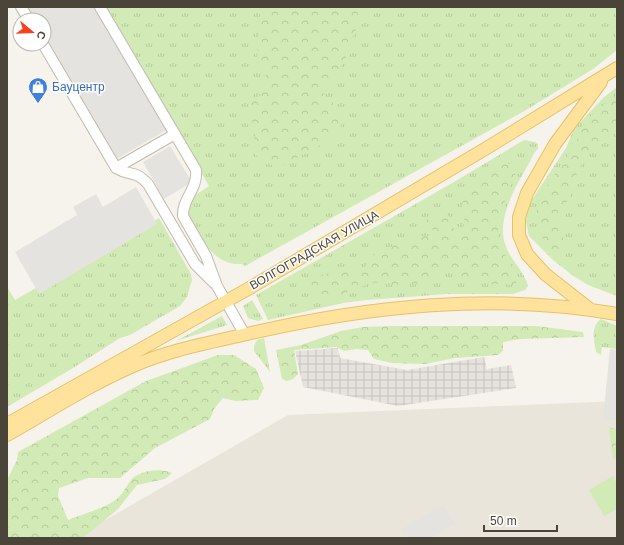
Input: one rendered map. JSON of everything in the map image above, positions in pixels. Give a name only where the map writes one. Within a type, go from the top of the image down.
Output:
[{"type":"main road","name":"ВОЛГОГРАДСКАЯ УЛИЦА","points":[[7,424],[226,301],[369,218],[617,68]]},
{"type":"main road","points":[[591,310],[545,274],[527,254],[519,235],[519,217],[527,193],[555,144],[605,76]]},
{"type":"main road","points":[[7,435],[132,366],[157,356],[323,318],[409,306],[508,302],[617,314]]},
{"type":"street","points":[[100,7],[196,170],[197,177],[195,185],[183,209],[182,216],[206,256],[216,286]]},
{"type":"street","points":[[48,52],[116,168],[121,171],[137,174],[148,184],[195,264],[216,286],[245,335]]},
{"type":"street","points":[[116,168],[174,134]]},
{"type":"shaded area","points":[[25,7],[97,7],[168,129],[115,160],[52,52],[52,12],[28,12]]},
{"type":"shaded area","points":[[170,146],[192,182],[164,199],[143,162]]},
{"type":"shaded area","points":[[136,187],[157,224],[39,294],[15,252],[77,215],[73,207],[96,194],[103,207]]},
{"type":"shaded area","points":[[338,348],[340,358],[407,370],[484,357],[487,369],[511,365],[516,388],[398,406],[303,387],[295,351]]},
{"type":"shaded area","points":[[610,349],[617,350],[617,421],[603,419]]},
{"type":"shaded area","points":[[617,401],[617,538],[74,538],[288,415]]},
{"type":"shaded area","points":[[444,504],[455,524],[432,538],[406,538],[401,529]]},
{"type":"green space","points":[[105,7],[617,7],[617,50],[593,69],[526,110],[245,266],[222,260],[214,254],[195,228],[185,208],[191,198],[209,186]]},
{"type":"green space","points":[[255,7],[360,7],[356,29],[345,60],[323,93],[340,110],[343,118],[341,125],[330,139],[280,166],[272,165],[266,162],[254,153],[255,132],[248,105],[265,91],[266,67],[257,58],[260,13]]},
{"type":"green space","points":[[617,87],[617,296],[588,285],[553,260],[529,236],[526,222],[527,207],[566,148],[574,129],[604,97]]},
{"type":"green space","points":[[617,95],[617,125],[585,157],[573,182],[570,198],[558,212],[563,238],[562,248],[560,253],[551,252],[543,239],[538,226],[537,212],[540,196],[576,143],[583,125],[595,111]]},
{"type":"green space","points":[[524,140],[535,142],[538,144],[538,149],[512,195],[503,228],[507,249],[521,271],[528,286],[525,290],[513,294],[447,294],[367,300],[343,303],[268,320],[256,295],[454,182]]},
{"type":"green space","points":[[502,164],[512,164],[517,168],[501,214],[498,233],[499,241],[505,256],[518,280],[514,285],[490,284],[473,280],[462,281],[455,277],[450,267],[426,283],[393,285],[384,282],[371,283],[330,299],[314,299],[308,287],[311,279],[324,274],[338,272],[359,273],[376,253],[415,237],[426,236],[431,238],[433,230],[425,222],[431,214],[443,212],[451,218],[455,232],[463,230],[465,215],[462,206],[464,192],[478,180]]},
{"type":"green space","points":[[159,218],[191,274],[192,280],[187,297],[180,306],[130,335],[120,338],[7,407],[7,287],[15,300]]},
{"type":"green space","points":[[252,300],[263,319],[258,321],[248,318],[243,306]]},
{"type":"green space","points":[[222,316],[227,325],[176,341]]},
{"type":"green space","points":[[601,319],[617,326],[617,349],[602,347],[601,355],[596,352],[594,330],[595,326]]},
{"type":"green space","points":[[536,326],[583,332],[584,337],[520,339],[503,342],[503,351],[498,355],[455,358],[425,364],[392,363],[374,359],[368,350],[356,349],[344,351],[336,347],[294,350],[298,374],[293,379],[287,381],[282,379],[276,350],[301,345],[341,331],[363,327]]},
{"type":"green space","points":[[264,338],[270,372],[254,351],[254,346],[257,340]]},
{"type":"green space","points":[[218,355],[234,355],[256,369],[264,388],[258,400],[235,401],[223,398],[214,409],[210,419],[155,448],[120,478],[88,478],[59,488],[58,496],[68,520],[114,501],[122,494],[131,480],[140,474],[157,470],[172,473],[165,479],[137,485],[118,509],[83,538],[7,538],[7,480],[17,460],[18,452],[146,381]]},
{"type":"green space","points":[[609,427],[617,429],[617,458],[613,459]]},
{"type":"green space","points":[[613,476],[617,484],[617,509],[604,516],[589,490]]},
{"type":"place","name":"Бауцентр","points":[[38,104]]}]
